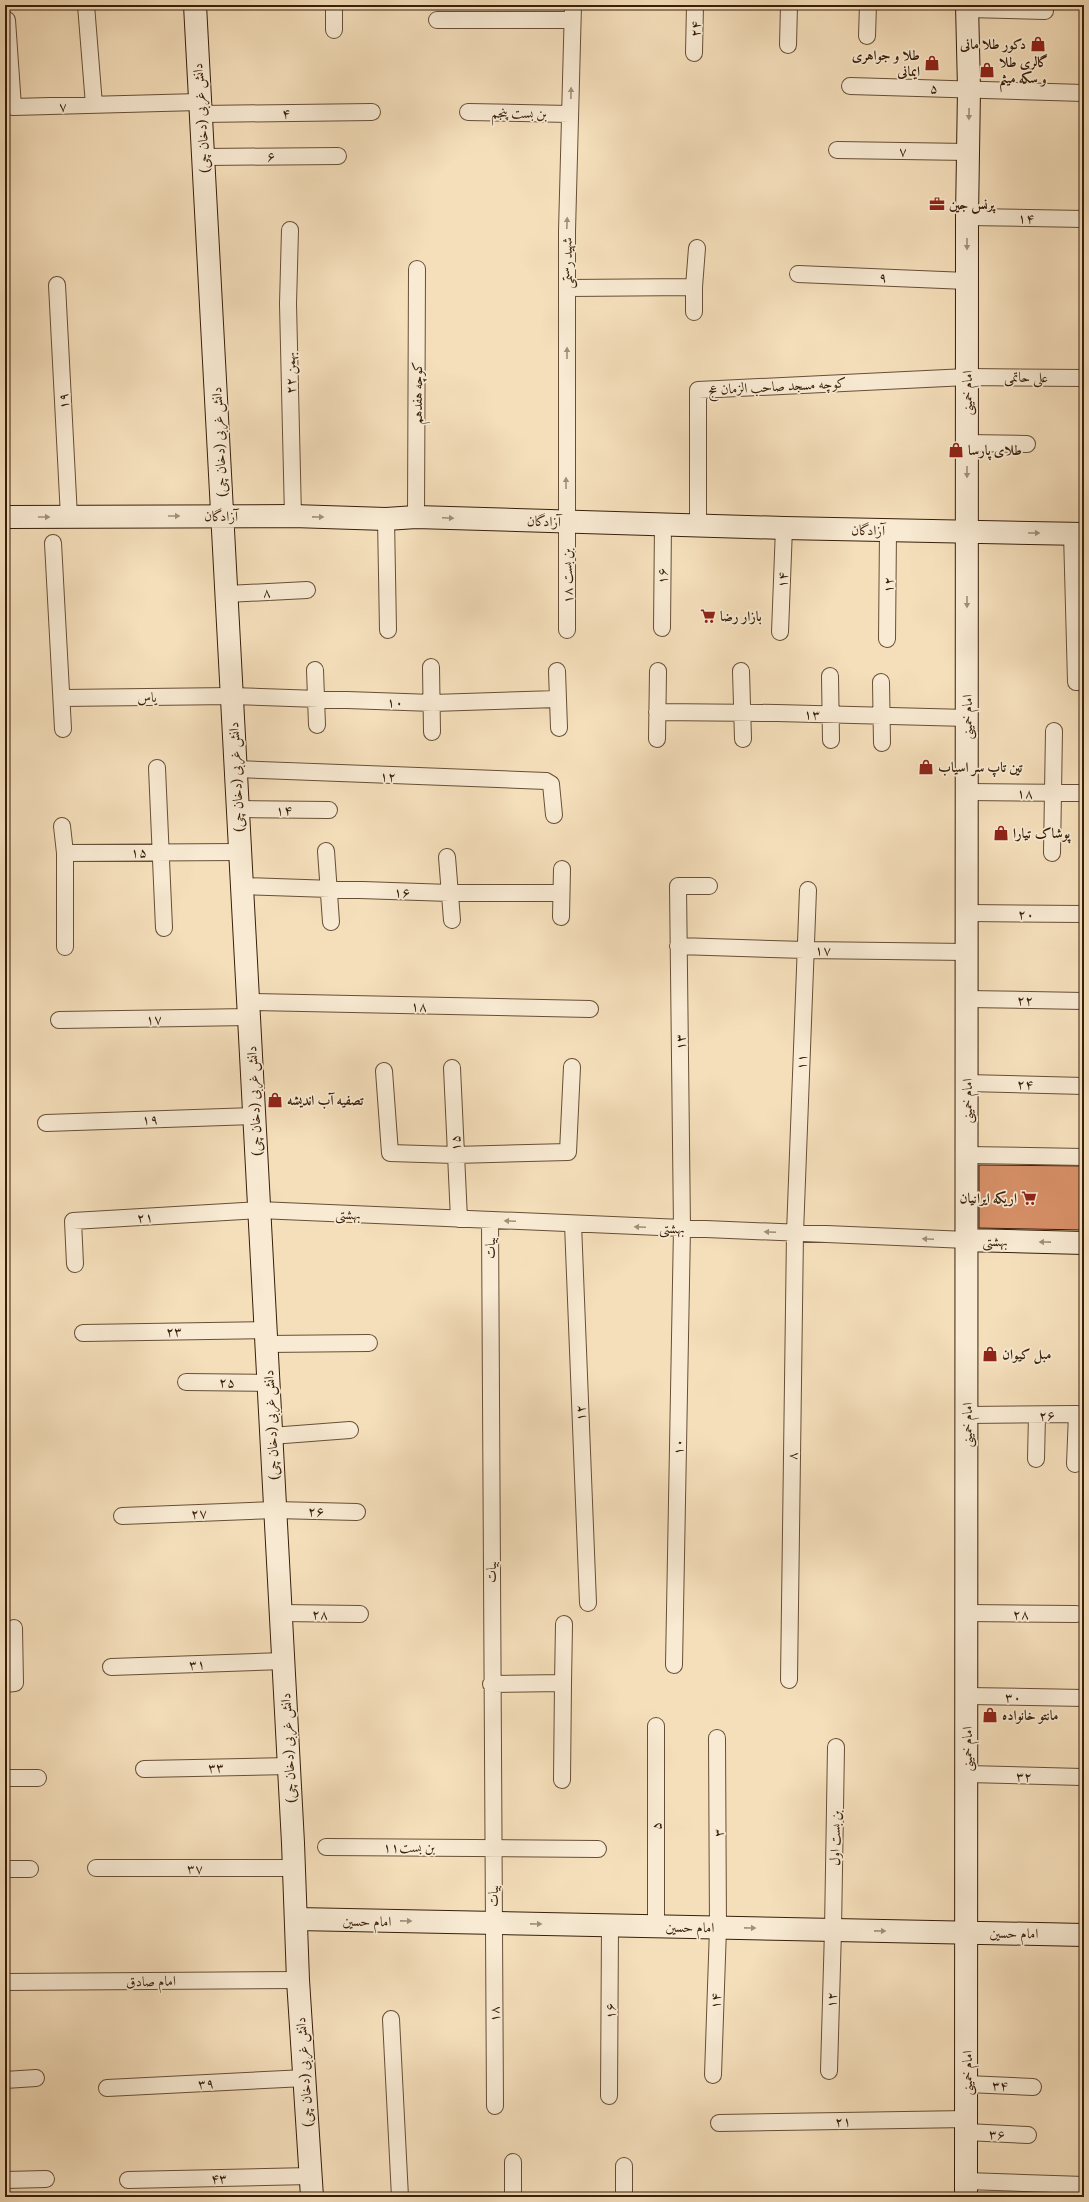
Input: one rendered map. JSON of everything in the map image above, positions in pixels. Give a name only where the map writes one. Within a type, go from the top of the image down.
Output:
[{"type":"main road","name":"دانش غربی (دخان چی)","points":[[195,5],[297,1919],[298,1980],[311,2187]]},
{"type":"main road","name":"امام خمینی","points":[[966,2189],[968,913],[967,217],[969,89],[967,7]]},
{"type":"main road","name":"آزادگان","points":[[5,517],[293,516],[386,519],[416,517],[698,526],[1078,533]]},
{"type":"main road","name":"بهشتی","points":[[967,1240],[1084,1243]]},
{"type":"main road","name":"امام حسین","points":[[297,1919],[1084,1935]]},
{"type":"street","points":[[86,5],[94,105]]},
{"type":"street","points":[[334,5],[334,30]]},
{"type":"street","name":"۲۴","points":[[694,53],[695,5]]},
{"type":"street","points":[[788,45],[789,5]]},
{"type":"street","points":[[867,36],[868,5]]},
{"type":"street","points":[[967,7],[1044,11]]},
{"type":"street","points":[[437,20],[572,12]]},
{"type":"street","name":"شهید رستمی","points":[[566,522],[572,12]]},
{"type":"street","name":"۷","points":[[7,20],[13,107],[94,105],[200,108]]},
{"type":"street","name":"۵","points":[[850,86],[969,89]]},
{"type":"street","points":[[969,89],[1084,93]]},
{"type":"street","name":"۴","points":[[200,108],[372,112]]},
{"type":"street","name":"بن بست پنجم","points":[[468,112],[570,114]]},
{"type":"street","name":"۷","points":[[837,150],[968,152]]},
{"type":"street","name":"۶","points":[[204,156],[338,156]]},
{"type":"street","name":"۱۴","points":[[967,217],[1084,219]]},
{"type":"street","name":"۲۲ بهمن","points":[[290,230],[288,304],[293,516]]},
{"type":"street","points":[[694,312],[697,248]]},
{"type":"street","name":"کوچه هفدهم","points":[[416,517],[417,269]]},
{"type":"street","name":"۹","points":[[798,274],[967,281]]},
{"type":"street","name":"۱۹","points":[[57,285],[69,517]]},
{"type":"street","points":[[568,288],[694,287]]},
{"type":"street","name":"علی حاتمی","points":[[967,377],[1084,378]]},
{"type":"street","name":"کوچه مسجد صاحب الزمان عج","points":[[698,526],[698,390],[967,377]]},
{"type":"street","points":[[967,443],[1027,444]]},
{"type":"street","points":[[386,519],[388,630]]},
{"type":"street","name":"بن بست ۱۸","points":[[566,522],[567,630]]},
{"type":"street","name":"۱۶","points":[[662,628],[663,524]]},
{"type":"street","name":"۱۴","points":[[780,632],[784,528]]},
{"type":"street","name":"۱۲","points":[[887,639],[888,530]]},
{"type":"street","points":[[1078,533],[1076,682],[1084,682]]},
{"type":"street","points":[[53,543],[63,729]]},
{"type":"street","name":"۸","points":[[227,594],[307,590]]},
{"type":"street","points":[[431,667],[433,702],[432,732]]},
{"type":"street","points":[[315,670],[317,725]]},
{"type":"street","points":[[557,671],[559,728]]},
{"type":"street","points":[[657,739],[658,671]]},
{"type":"street","points":[[741,671],[743,739]]},
{"type":"street","points":[[830,676],[831,740]]},
{"type":"street","points":[[881,682],[882,743]]},
{"type":"street","name":"یاس","points":[[62,698],[232,696]]},
{"type":"street","name":"۱۰","points":[[232,696],[316,700],[433,702],[558,699]]},
{"type":"street","name":"۱۳","points":[[657,712],[830,714],[967,718]]},
{"type":"street","points":[[1052,853],[1054,731]]},
{"type":"street","points":[[158,768],[164,928]]},
{"type":"street","name":"۱۲","points":[[236,769],[540,782],[546,781],[551,784],[554,815]]},
{"type":"street","name":"۱۸","points":[[967,792],[1084,793]]},
{"type":"street","name":"۱۴","points":[[238,809],[329,810]]},
{"type":"street","points":[[62,826],[65,853],[65,947]]},
{"type":"street","points":[[326,851],[331,922]]},
{"type":"street","name":"۱۵","points":[[65,853],[240,852]]},
{"type":"street","points":[[447,857],[452,920]]},
{"type":"street","points":[[561,917],[562,868]]},
{"type":"street","name":"۱۶","points":[[243,886],[450,893],[561,893]]},
{"type":"street","name":"۱۳","points":[[682,1228],[678,886],[709,886]]},
{"type":"street","name":"۱۱","points":[[795,1233],[808,890]]},
{"type":"street","name":"۲۰","points":[[968,913],[1084,914]]},
{"type":"street","name":"۱۷","points":[[678,946],[805,950],[967,952]]},
{"type":"street","name":"۲۲","points":[[967,999],[1084,1001]]},
{"type":"street","name":"۱۸","points":[[249,1010],[590,1009]]},
{"type":"street","name":"۱۷","points":[[59,1020],[249,1010]]},
{"type":"street","points":[[384,1071],[390,1153],[455,1155],[568,1152],[572,1067]]},
{"type":"street","name":"۱۵","points":[[452,1068],[458,1219]]},
{"type":"street","name":"۲۴","points":[[967,1083],[1084,1086]]},
{"type":"street","name":"۱۹","points":[[46,1123],[254,1116]]},
{"type":"street","points":[[967,1155],[1084,1157]]},
{"type":"street","name":"بهشتی","points":[[259,1210],[967,1240]]},
{"type":"street","name":"۲۱","points":[[75,1264],[73,1221],[259,1210]]},
{"type":"street","name":"بیات","points":[[490,1220],[493,1923]]},
{"type":"street","name":"۱۲","points":[[573,1224],[588,1603]]},
{"type":"street","name":"۱۰","points":[[674,1665],[682,1228]]},
{"type":"street","name":"۸","points":[[789,1680],[795,1233]]},
{"type":"street","name":"۲۳","points":[[83,1333],[266,1337],[369,1343]]},
{"type":"street","name":"۲۵","points":[[186,1382],[268,1383]]},
{"type":"street","name":"۲۶","points":[[967,1415],[1077,1414],[1075,1464]]},
{"type":"street","points":[[1036,1459],[1037,1415]]},
{"type":"street","points":[[271,1436],[350,1430]]},
{"type":"street","name":"۲۶","points":[[275,1510],[357,1512]]},
{"type":"street","name":"۲۷","points":[[122,1516],[275,1510]]},
{"type":"street","name":"۲۸","points":[[281,1614],[360,1614]]},
{"type":"street","name":"۲۸","points":[[967,1614],[1076,1614]]},
{"type":"street","points":[[562,1780],[564,1624]]},
{"type":"street","points":[[5,1684],[15,1683],[14,1628]]},
{"type":"street","name":"۳۱","points":[[111,1667],[283,1660]]},
{"type":"street","points":[[491,1684],[563,1683]]},
{"type":"street","name":"۳۰","points":[[967,1696],[1084,1698]]},
{"type":"street","name":"۵","points":[[656,1726],[656,1926]]},
{"type":"street","name":"۳","points":[[717,1738],[718,1928]]},
{"type":"street","name":"بن بست اول","points":[[834,1930],[836,1747]]},
{"type":"street","name":"۳۳","points":[[144,1769],[289,1766]]},
{"type":"street","name":"۳۲","points":[[967,1774],[1082,1777]]},
{"type":"street","points":[[5,1778],[38,1778]]},
{"type":"street","name":"بن بست۱۱","points":[[326,1847],[492,1847],[598,1849]]},
{"type":"street","name":"۳۷","points":[[96,1868],[294,1868]]},
{"type":"street","points":[[5,1869],[30,1869]]},
{"type":"street","name":"۱۸","points":[[493,1923],[495,2106]]},
{"type":"street","name":"۱۶","points":[[609,2096],[610,1925]]},
{"type":"street","name":"۱۴","points":[[713,2074],[718,1928]]},
{"type":"street","name":"۱۲","points":[[829,2071],[834,1930]]},
{"type":"street","name":"امام صادق","points":[[5,1982],[298,1980]]},
{"type":"street","points":[[391,2019],[400,2197]]},
{"type":"street","points":[[5,2080],[36,2078]]},
{"type":"street","name":"۳۹","points":[[107,2088],[305,2078]]},
{"type":"street","name":"۳۴","points":[[967,2084],[1033,2087]]},
{"type":"street","name":"۲۱","points":[[719,2123],[966,2126]]},
{"type":"street","name":"۳۶","points":[[966,2126],[1028,2135]]},
{"type":"street","points":[[512,2162],[513,2197]]},
{"type":"street","points":[[624,2166],[624,2197]]},
{"type":"street","points":[[5,2180],[46,2179]]},
{"type":"street","name":"۴۳","points":[[128,2180],[311,2187]]},
{"type":"street","points":[[966,2189],[1084,2185]]},
{"type":"building","name":"اریکه ایرانیان","points":[[979,1165],[1084,1166],[1084,1230],[979,1228]]},
{"type":"place","name":"دکور طلا مانی","points":[[1038,44]]},
{"type":"place","name":"طلا و جواهری ایمانی","points":[[932,63]]},
{"type":"place","name":"گالری طلا و سکه میثم","points":[[987,70]]},
{"type":"place","name":"پرنس جین","points":[[937,204]]},
{"type":"place","name":"طلای پارسا","points":[[956,450]]},
{"type":"place","name":"بازار رضا","points":[[708,616]]},
{"type":"place","name":"تین تاپ سر اسیاب","points":[[926,767]]},
{"type":"place","name":"پوشاک تیارا","points":[[1001,833]]},
{"type":"place","name":"تصفیه آب اندیشه","points":[[275,1100]]},
{"type":"place","name":"اریکه ایرانیان","points":[[1029,1198]]},
{"type":"place","name":"مبل کیوان","points":[[990,1354]]},
{"type":"place","name":"مانتو خانواده","points":[[990,1715]]}]
